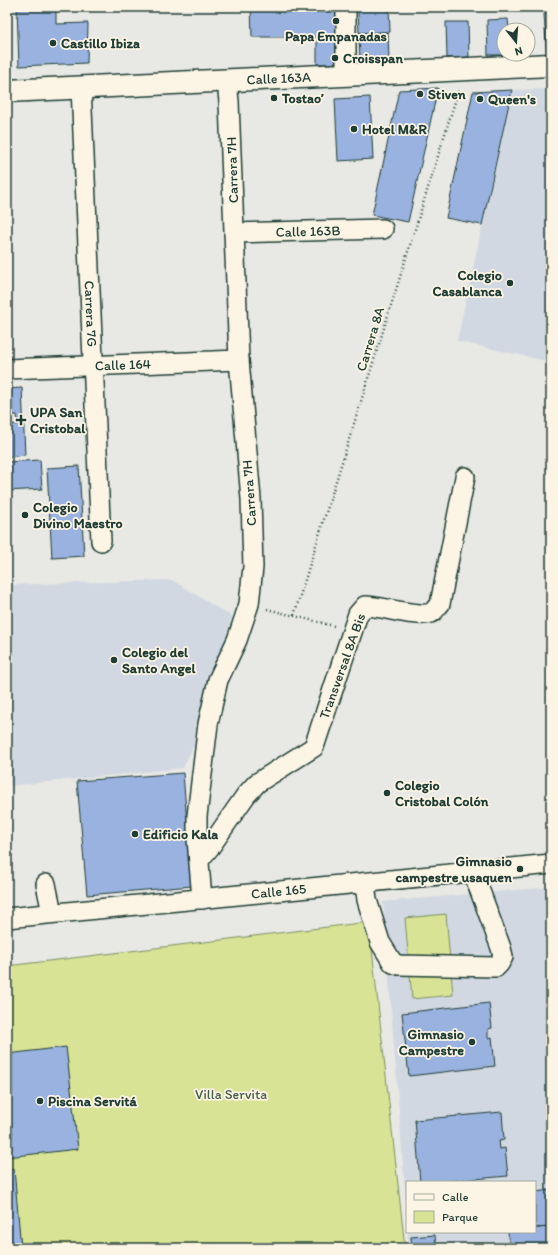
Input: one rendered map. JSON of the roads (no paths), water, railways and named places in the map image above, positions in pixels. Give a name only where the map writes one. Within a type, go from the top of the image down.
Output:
[{"type":"main road","name":"Calle 163A","points":[[7,91],[551,65]]},
{"type":"street","points":[[346,7],[346,75]]},
{"type":"street","name":"Carrera 7H","points":[[202,899],[197,839],[197,816],[208,724],[218,680],[237,640],[249,604],[253,567],[250,499],[239,360],[227,80]]},
{"type":"street","name":"Carrera 7G","points":[[82,87],[100,541]]},
{"type":"street","name":"Calle 163B","points":[[234,233],[383,229]]},
{"type":"street","name":"Calle 164","points":[[7,369],[239,360]]},
{"type":"street","name":"Transversal 8A Bis","points":[[199,860],[210,847],[246,795],[257,784],[314,747],[352,630],[358,614],[365,606],[375,606],[420,615],[432,612],[440,604],[465,477]]},
{"type":"street","name":"Calle 165","points":[[7,918],[551,864]]},
{"type":"street","points":[[365,883],[367,900],[380,942],[393,963],[496,967],[503,957],[502,948],[473,872]]},
{"type":"street","points":[[46,884],[52,914]]},
{"type":"place","name":"Papa Empanadas","points":[[336,21]]},
{"type":"place","name":"Castillo Ibiza","points":[[53,43]]},
{"type":"place","name":"Croisspan","points":[[335,58]]},
{"type":"place","name":"Stiven","points":[[420,94]]},
{"type":"place","name":"Tostao’","points":[[274,98]]},
{"type":"place","name":"Queen's","points":[[480,99]]},
{"type":"place","name":"Hotel M&R","points":[[354,129]]},
{"type":"place","name":"Colegio Casablanca","points":[[510,283]]},
{"type":"place","name":"UPA San Cristobal","points":[[21,420]]},
{"type":"place","name":"Colegio Divino Maestro","points":[[25,515]]},
{"type":"place","name":"Colegio del Santo Angel","points":[[114,660]]},
{"type":"place","name":"Colegio Cristobal Colón","points":[[387,793]]},
{"type":"place","name":"Edificio Kala","points":[[135,834]]},
{"type":"place","name":"Gimnasio campestre usaquen","points":[[520,869]]},
{"type":"place","name":"Gimnasio Campestre","points":[[472,1042]]},
{"type":"place","name":"Piscina Servitá","points":[[40,1101]]},
{"type":"park label","name":"Villa Servita","points":[[231,1094]]}]
